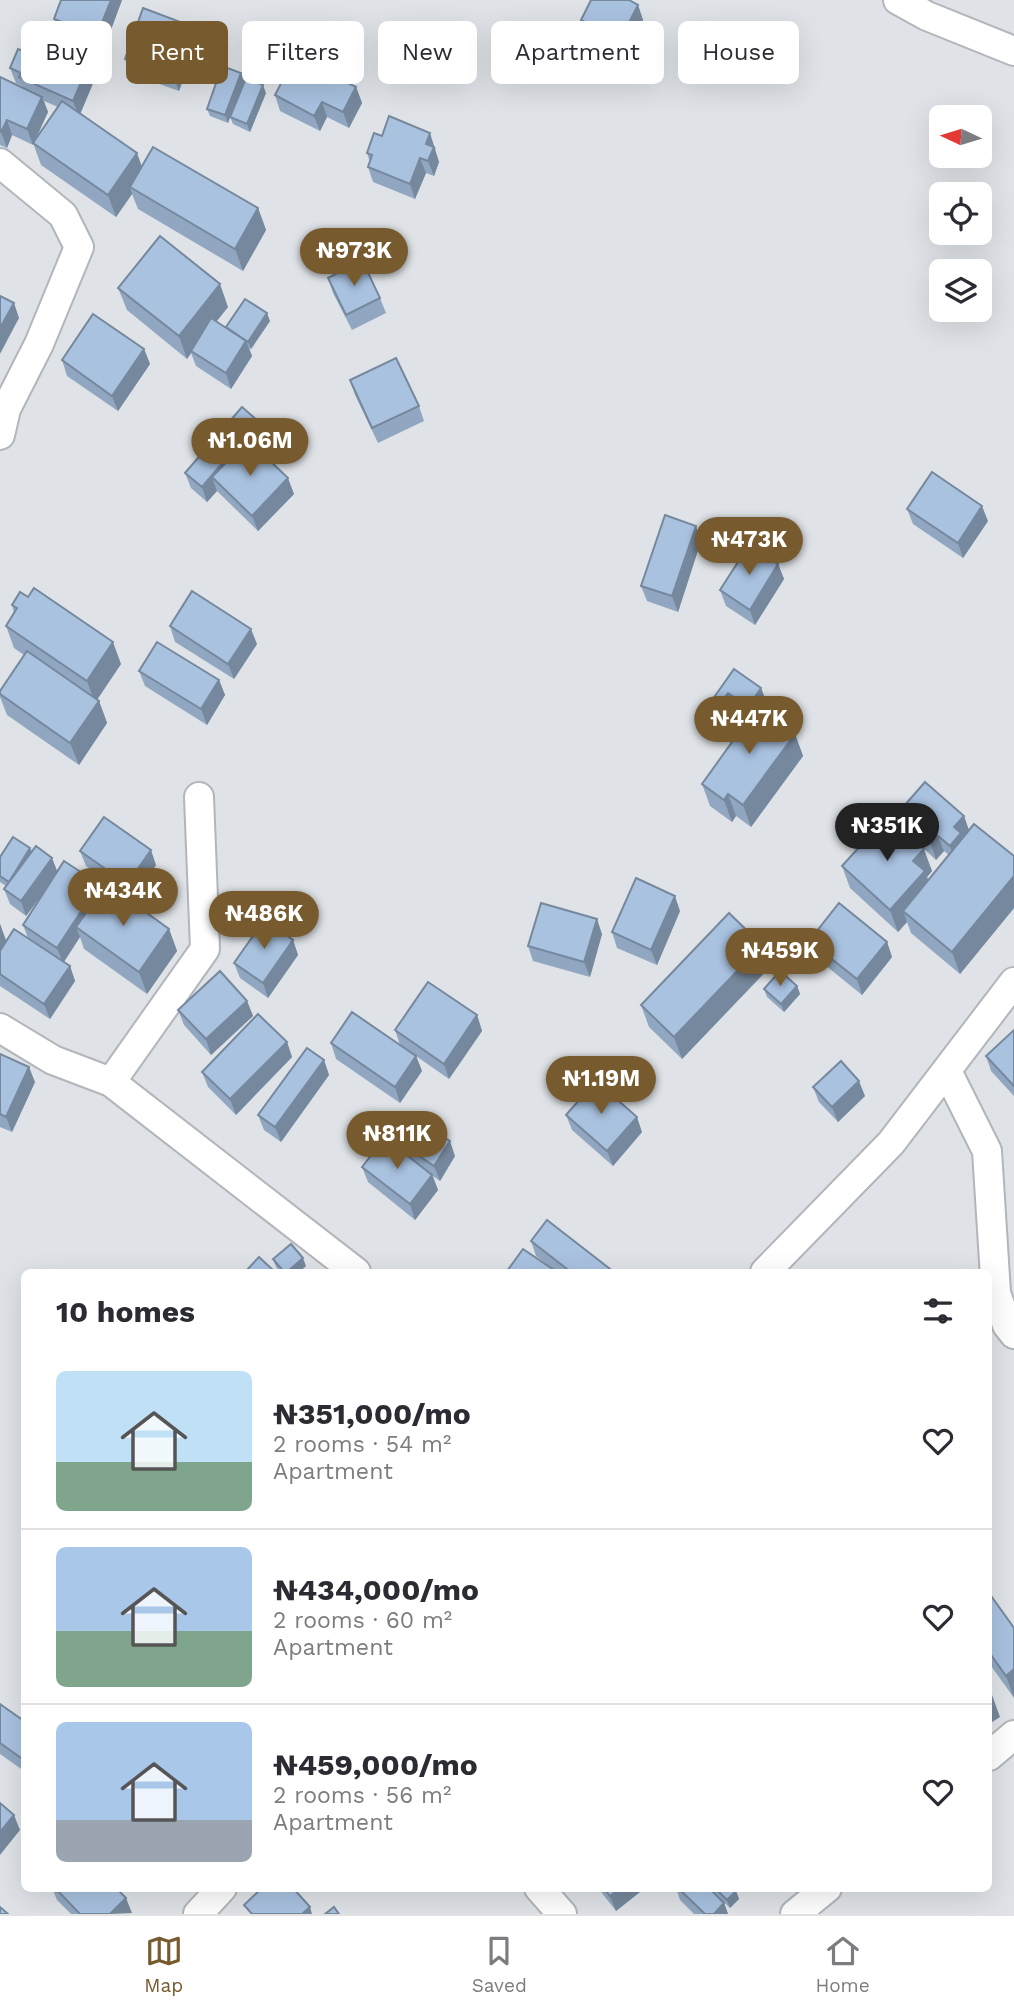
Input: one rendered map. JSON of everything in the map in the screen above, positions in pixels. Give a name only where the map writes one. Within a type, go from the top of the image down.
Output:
[{"type":"street","points":[[898,0],[927,16],[1014,51]]},
{"type":"street","points":[[0,163],[63,215],[79,247],[39,344],[6,409],[0,435]]},
{"type":"street","points":[[111,1082],[205,948],[199,797]]},
{"type":"street","points":[[768,1269],[891,1143],[1014,982]]},
{"type":"street","points":[[0,1028],[52,1060],[111,1082],[352,1269]]},
{"type":"street","points":[[947,1071],[986,1152],[996,1293],[1007,1325],[1014,1334]]},
{"type":"street","points":[[992,1753],[1014,1735]]},
{"type":"street","points":[[198,1914],[218,1892]]},
{"type":"street","points":[[543,1892],[562,1914]]},
{"type":"street","points":[[795,1914],[822,1892]]},
{"type":"building","points":[[61,0],[111,0],[103,21],[54,19]]},
{"type":"building","points":[[591,0],[629,0],[638,5],[630,21],[581,20]]},
{"type":"building","points":[[143,8],[178,21],[138,21]]},
{"type":"building","points":[[18,49],[21,50],[21,73],[10,68]]},
{"type":"building","points":[[228,68],[241,73],[225,115],[207,109],[216,84],[228,84]]},
{"type":"building","points":[[0,77],[42,97],[27,129],[7,120],[0,132]]},
{"type":"building","points":[[35,84],[80,84],[73,101]]},
{"type":"building","points":[[244,84],[263,85],[247,124],[230,117]]},
{"type":"building","points":[[281,84],[350,84],[356,87],[343,112],[322,102],[314,116],[275,95]]},
{"type":"building","points":[[62,101],[137,153],[108,195],[33,143]]},
{"type":"building","points":[[389,116],[430,133],[426,144],[434,147],[428,161],[420,158],[410,184],[368,167],[372,155],[367,153],[374,133],[382,136]]},
{"type":"building","points":[[153,147],[258,208],[235,249],[130,187]]},
{"type":"building","points":[[160,236],[220,284],[179,336],[118,288]]},
{"type":"building","points":[[362,260],[380,298],[346,315],[328,278]]},
{"type":"building","points":[[0,296],[14,303],[0,328]]},
{"type":"building","points":[[245,299],[267,313],[248,342],[226,327]]},
{"type":"building","points":[[93,314],[144,349],[112,396],[62,360]]},
{"type":"building","points":[[211,318],[246,341],[226,373],[191,351]]},
{"type":"building","points":[[396,358],[419,406],[372,428],[350,380]]},
{"type":"building","points":[[242,407],[258,421],[202,487],[185,473]]},
{"type":"building","points":[[248,440],[288,478],[252,516],[212,477]]},
{"type":"building","points":[[932,472],[982,506],[958,543],[907,509]]},
{"type":"building","points":[[665,515],[696,526],[672,596],[641,586]]},
{"type":"building","points":[[749,545],[778,564],[750,610],[720,590]]},
{"type":"building","points":[[34,588],[113,642],[87,681],[6,626],[17,608],[12,605],[20,592],[28,597]]},
{"type":"building","points":[[192,591],[251,629],[228,664],[170,626]]},
{"type":"building","points":[[157,642],[219,680],[201,709],[139,671]]},
{"type":"building","points":[[27,651],[99,701],[70,743],[0,694]]},
{"type":"building","points":[[734,669],[761,688],[748,707],[728,693],[722,701],[715,696]]},
{"type":"building","points":[[760,703],[776,715],[774,719],[795,734],[743,805],[728,794],[724,800],[702,784]]},
{"type":"building","points":[[925,782],[964,816],[954,827],[961,833],[950,846],[938,836],[931,844],[897,814]]},
{"type":"building","points":[[104,817],[151,850],[127,884],[80,851]]},
{"type":"building","points":[[882,822],[895,833],[904,822],[918,835],[913,839],[924,849],[913,861],[925,871],[890,910],[842,866]]},
{"type":"building","points":[[974,824],[1014,856],[1014,876],[952,952],[903,911]]},
{"type":"building","points":[[13,837],[30,848],[9,882],[0,876],[0,857]]},
{"type":"building","points":[[36,846],[52,858],[21,901],[4,889]]},
{"type":"building","points":[[64,861],[99,884],[57,948],[23,925]]},
{"type":"building","points":[[636,878],[675,896],[651,950],[612,932]]},
{"type":"building","points":[[107,884],[169,929],[139,972],[76,927]]},
{"type":"building","points":[[541,903],[597,919],[584,962],[528,946]]},
{"type":"building","points":[[839,903],[887,942],[857,979],[809,941]]},
{"type":"building","points":[[729,913],[762,945],[674,1037],[641,1005]]},
{"type":"building","points":[[265,919],[293,940],[263,983],[234,963]]},
{"type":"building","points":[[14,929],[70,966],[44,1004],[0,974],[0,951]]},
{"type":"building","points":[[220,971],[247,1001],[206,1039],[178,1010]]},
{"type":"building","points":[[780,971],[797,986],[781,1004],[764,989]]},
{"type":"building","points":[[428,982],[477,1015],[444,1064],[395,1030]]},
{"type":"building","points":[[352,1012],[416,1056],[395,1087],[331,1043]]},
{"type":"building","points":[[258,1014],[287,1042],[230,1099],[202,1072]]},
{"type":"building","points":[[1014,1030],[1014,1086],[986,1056]]},
{"type":"building","points":[[307,1048],[324,1060],[275,1127],[258,1115]]},
{"type":"building","points":[[0,1054],[29,1067],[6,1117],[0,1114]]},
{"type":"building","points":[[841,1061],[859,1081],[832,1107],[813,1087]]},
{"type":"building","points":[[596,1081],[637,1117],[607,1151],[566,1115]]},
{"type":"building","points":[[409,1114],[450,1141],[434,1166],[393,1138]]},
{"type":"building","points":[[385,1138],[432,1175],[410,1204],[362,1167]]},
{"type":"building","points":[[547,1220],[610,1269],[567,1269],[531,1241]]},
{"type":"building","points":[[291,1244],[303,1258],[290,1269],[281,1269],[273,1259]]},
{"type":"building","points":[[523,1249],[553,1269],[508,1269]]},
{"type":"building","points":[[259,1257],[272,1269],[248,1269]]},
{"type":"building","points":[[992,1597],[1014,1628],[1014,1669],[1006,1676],[992,1656]]},
{"type":"building","points":[[0,1704],[21,1719],[21,1758],[0,1743]]},
{"type":"building","points":[[0,1803],[14,1815],[0,1832]]},
{"type":"building","points":[[59,1892],[120,1892],[126,1898],[110,1914],[80,1914]]},
{"type":"building","points":[[258,1892],[297,1892],[310,1907],[302,1914],[252,1914],[244,1905]]},
{"type":"building","points":[[682,1892],[713,1892],[724,1903],[714,1914],[705,1914]]},
{"type":"building","points":[[719,1892],[735,1892],[727,1900]]},
{"type":"building","points":[[334,1907],[339,1914],[325,1914]]}]
